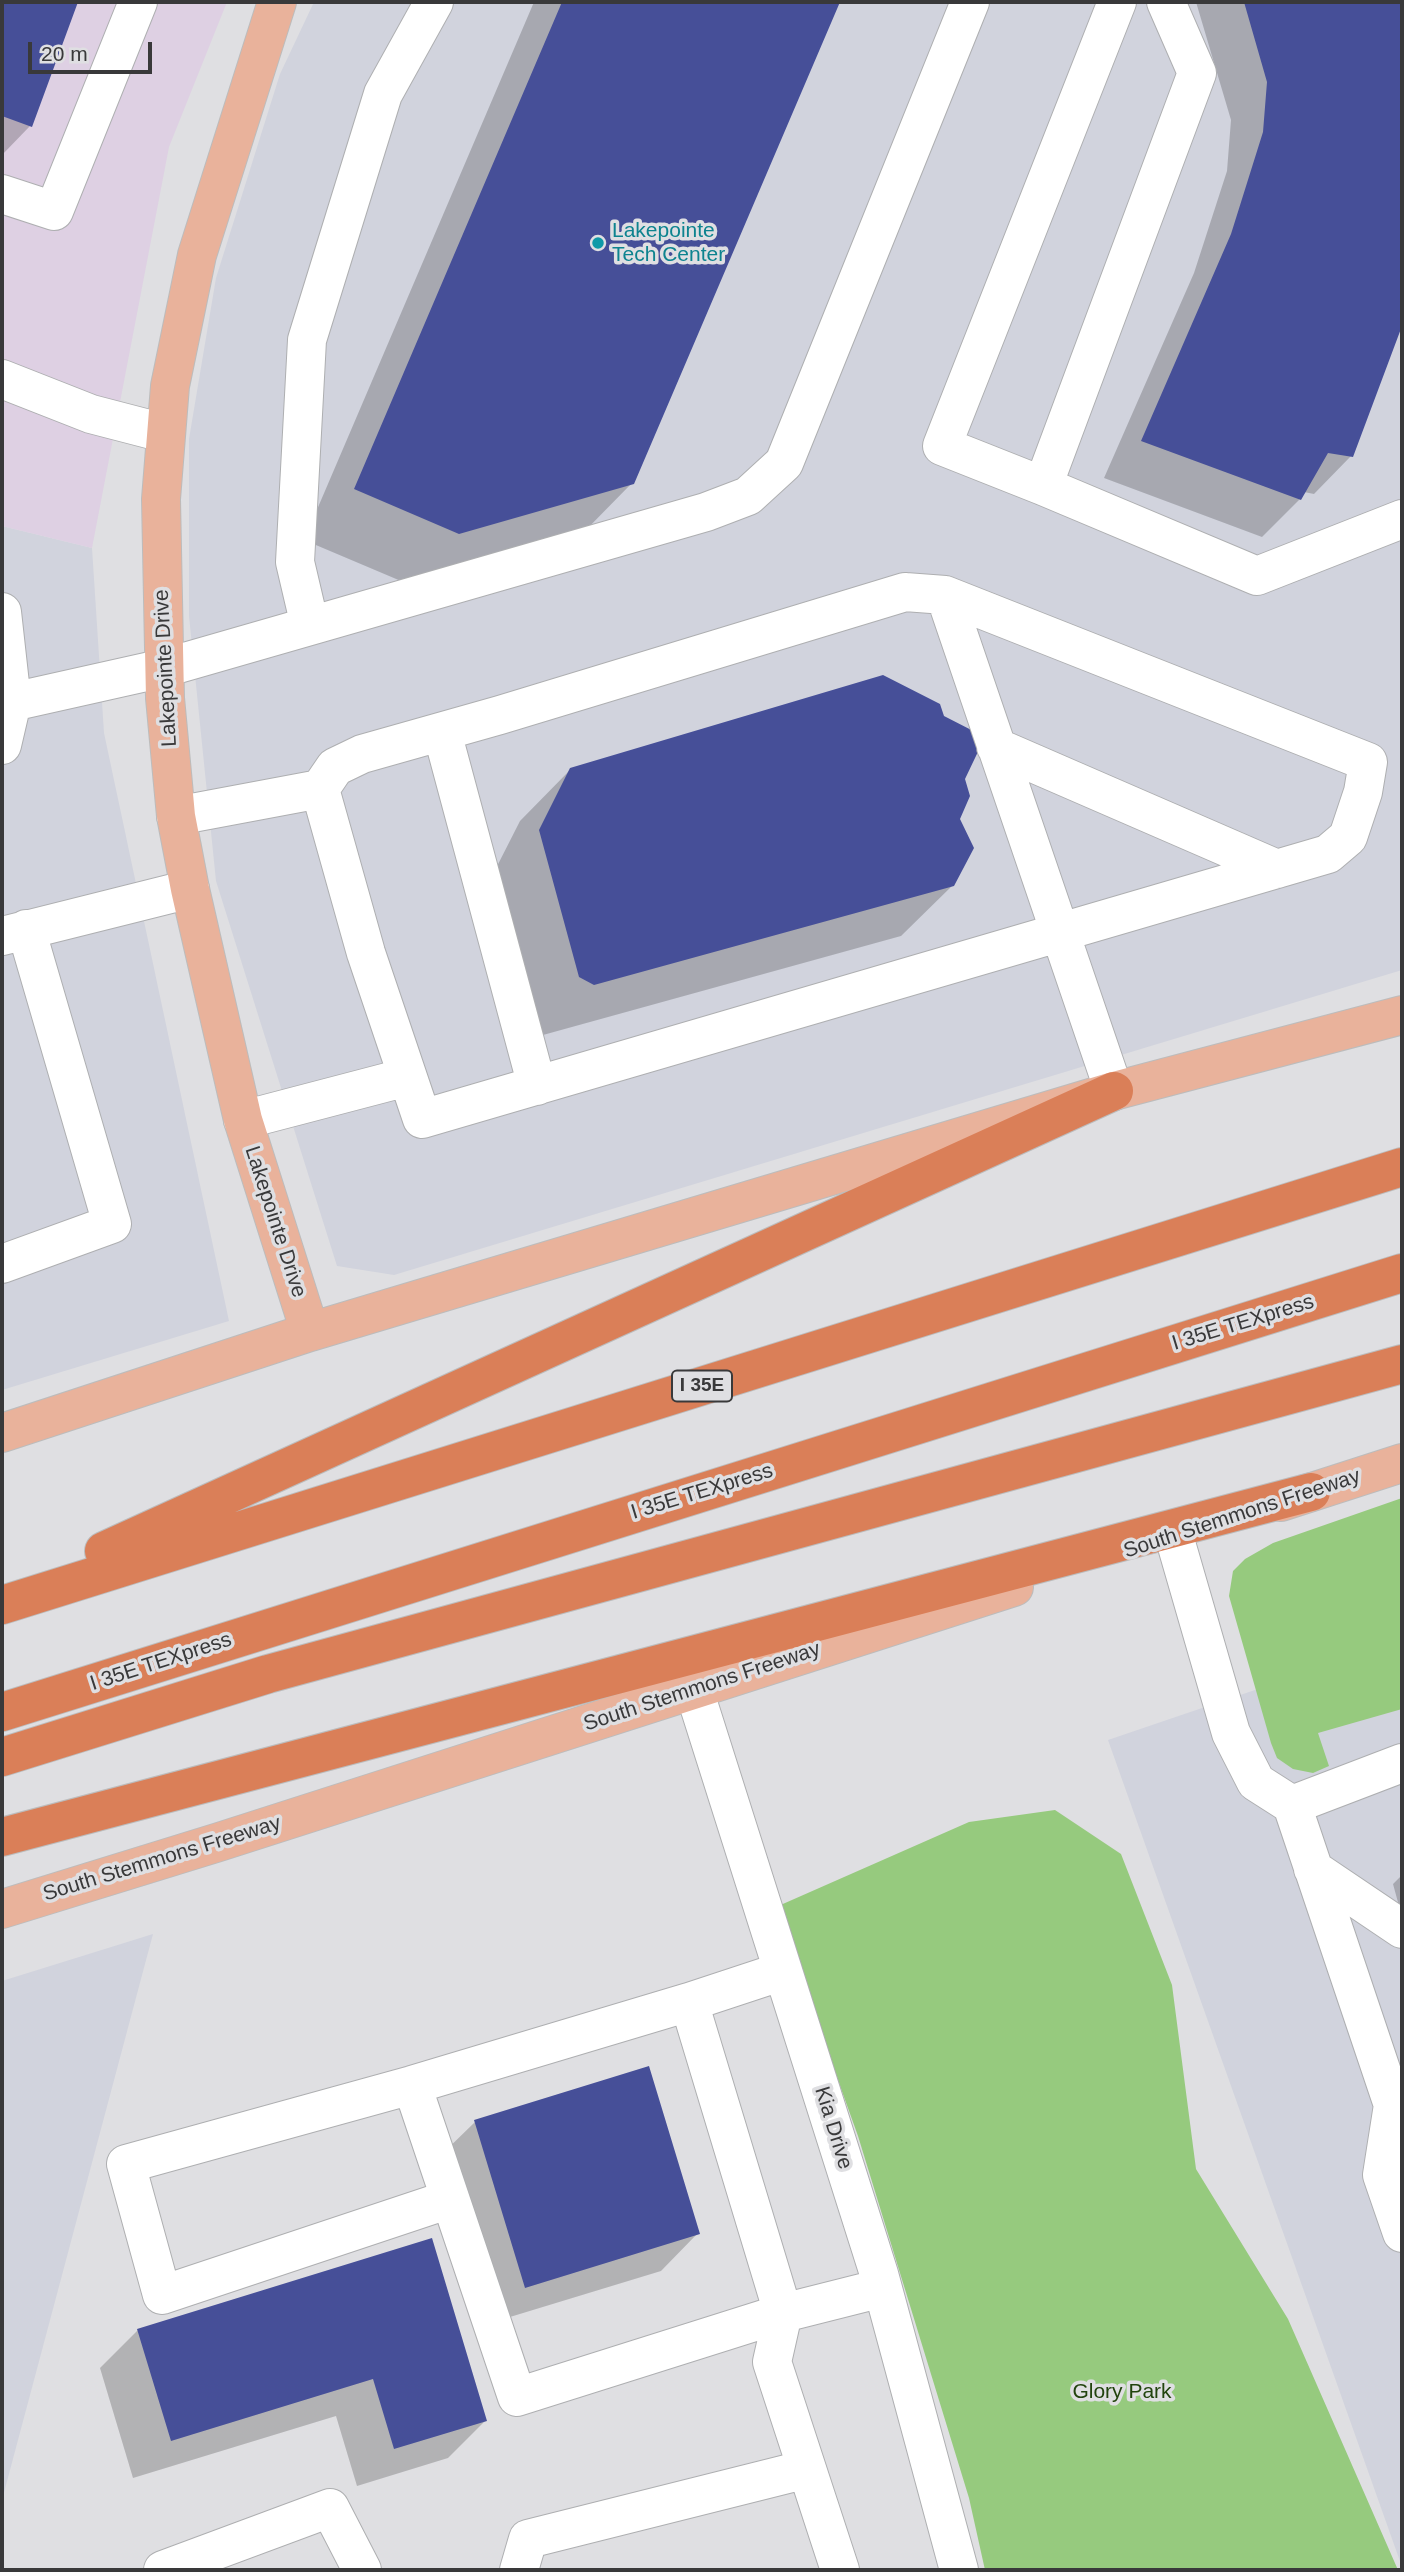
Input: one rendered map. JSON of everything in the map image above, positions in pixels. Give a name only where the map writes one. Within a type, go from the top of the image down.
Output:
[{"type":"highway","points":[[2,1597],[1114,1091]]},
{"type":"highway","name":"I 35E","points":[[2,1605],[1402,1167]]},
{"type":"highway","name":"I 35E TEXpress","points":[[2,1712],[1402,1273]]},
{"type":"highway","points":[[2,1757],[268,1674],[1402,1364]]},
{"type":"highway","points":[[2,1837],[1311,1492]]},
{"type":"main road","name":"Lakepointe Drive","points":[[277,2],[197,256],[170,387],[164,433],[161,499],[164,668],[176,816],[190,889],[243,1120],[310,1332]]},
{"type":"main road","points":[[2,1433],[310,1332],[1114,1091],[1402,1016]]},
{"type":"main road","name":"South Stemmons Freeway","points":[[2,1909],[1402,1463]]},
{"type":"street","points":[[2,194],[54,211],[138,2]]},
{"type":"street","points":[[310,626],[295,562],[307,340],[383,94],[434,2]]},
{"type":"street","points":[[12,702],[164,668],[706,512],[748,496],[784,463],[970,2]]},
{"type":"street","points":[[1117,2],[942,446],[1256,576],[1402,519]]},
{"type":"street","points":[[1043,486],[1197,74],[1166,2]]},
{"type":"street","points":[[2,379],[91,414],[164,433]]},
{"type":"street","points":[[176,816],[320,789],[335,767],[362,754],[905,592],[945,595],[1368,762],[1363,792],[1348,837],[1328,854],[422,1119],[366,953],[320,789]]},
{"type":"street","points":[[945,595],[1114,1091]]},
{"type":"street","points":[[2,612],[12,702],[2,745]]},
{"type":"street","points":[[442,732],[537,1086]]},
{"type":"street","points":[[996,747],[1277,869]]},
{"type":"street","points":[[2,1264],[112,1224],[14,932],[190,889]]},
{"type":"street","points":[[243,1120],[407,1077]]},
{"type":"street","points":[[1174,1536],[1231,1733],[1256,1782],[1292,1805],[1313,1869],[1398,2090],[1382,2175],[1402,2233]]},
{"type":"street","name":"Kia Drive","points":[[694,1690],[885,2299],[959,2570]]},
{"type":"street","points":[[1292,1805],[1402,1763]]},
{"type":"street","points":[[1313,1869],[1402,1929]]},
{"type":"street","points":[[450,2199],[162,2295],[126,2164],[412,2085],[783,1971]]},
{"type":"street","points":[[689,2002],[783,2313],[772,2362],[840,2570]]},
{"type":"street","points":[[412,2085],[517,2397],[783,2313],[885,2299]]},
{"type":"street","points":[[519,2570],[528,2539],[807,2469]]},
{"type":"street","points":[[163,2570],[330,2508],[362,2570]]},
{"type":"shaded area","points":[[2,2],[227,2],[169,147],[92,548],[2,526]]},
{"type":"shaded area","points":[[314,2],[1402,2],[1402,970],[394,1275],[337,1266],[216,881],[189,616],[189,439],[216,278],[280,74]]},
{"type":"shaded area","points":[[2,526],[92,548],[104,733],[229,1321],[2,1390]]},
{"type":"shaded area","points":[[1402,1640],[1402,2563],[1401,2564],[1108,1740]]},
{"type":"shaded area","points":[[153,1934],[2,2500],[2,1981]]},
{"type":"green space","points":[[1402,1498],[1402,1709],[1318,1733],[1329,1766],[1313,1773],[1293,1769],[1277,1758],[1271,1743],[1229,1596],[1233,1571],[1245,1559],[1273,1543]]},
{"type":"green space","name":"Glory Park","points":[[1055,1810],[1121,1854],[1172,1985],[1196,2169],[1288,2319],[1398,2570],[985,2570],[969,2498],[858,2136],[776,1907],[969,1822]]},
{"type":"building","points":[[2,2],[78,2],[32,127],[2,116]]},
{"type":"building","name":"Lakepointe Tech Center","points":[[562,2],[840,2],[634,484],[459,534],[354,489]]},
{"type":"building","points":[[1244,2],[1402,2],[1402,326],[1353,457],[1328,453],[1301,500],[1141,441],[1231,234],[1263,132],[1267,82]]},
{"type":"building","points":[[883,675],[940,704],[944,716],[985,737],[965,779],[970,796],[960,819],[974,848],[954,886],[594,985],[579,977],[539,830],[570,768]]},
{"type":"building","points":[[649,2066],[700,2234],[525,2288],[474,2120]]},
{"type":"building","points":[[432,2238],[487,2421],[394,2449],[373,2379],[171,2441],[137,2329]]},
{"type":"place","name":"Lakepointe Tech Center","points":[[598,243]]}]
